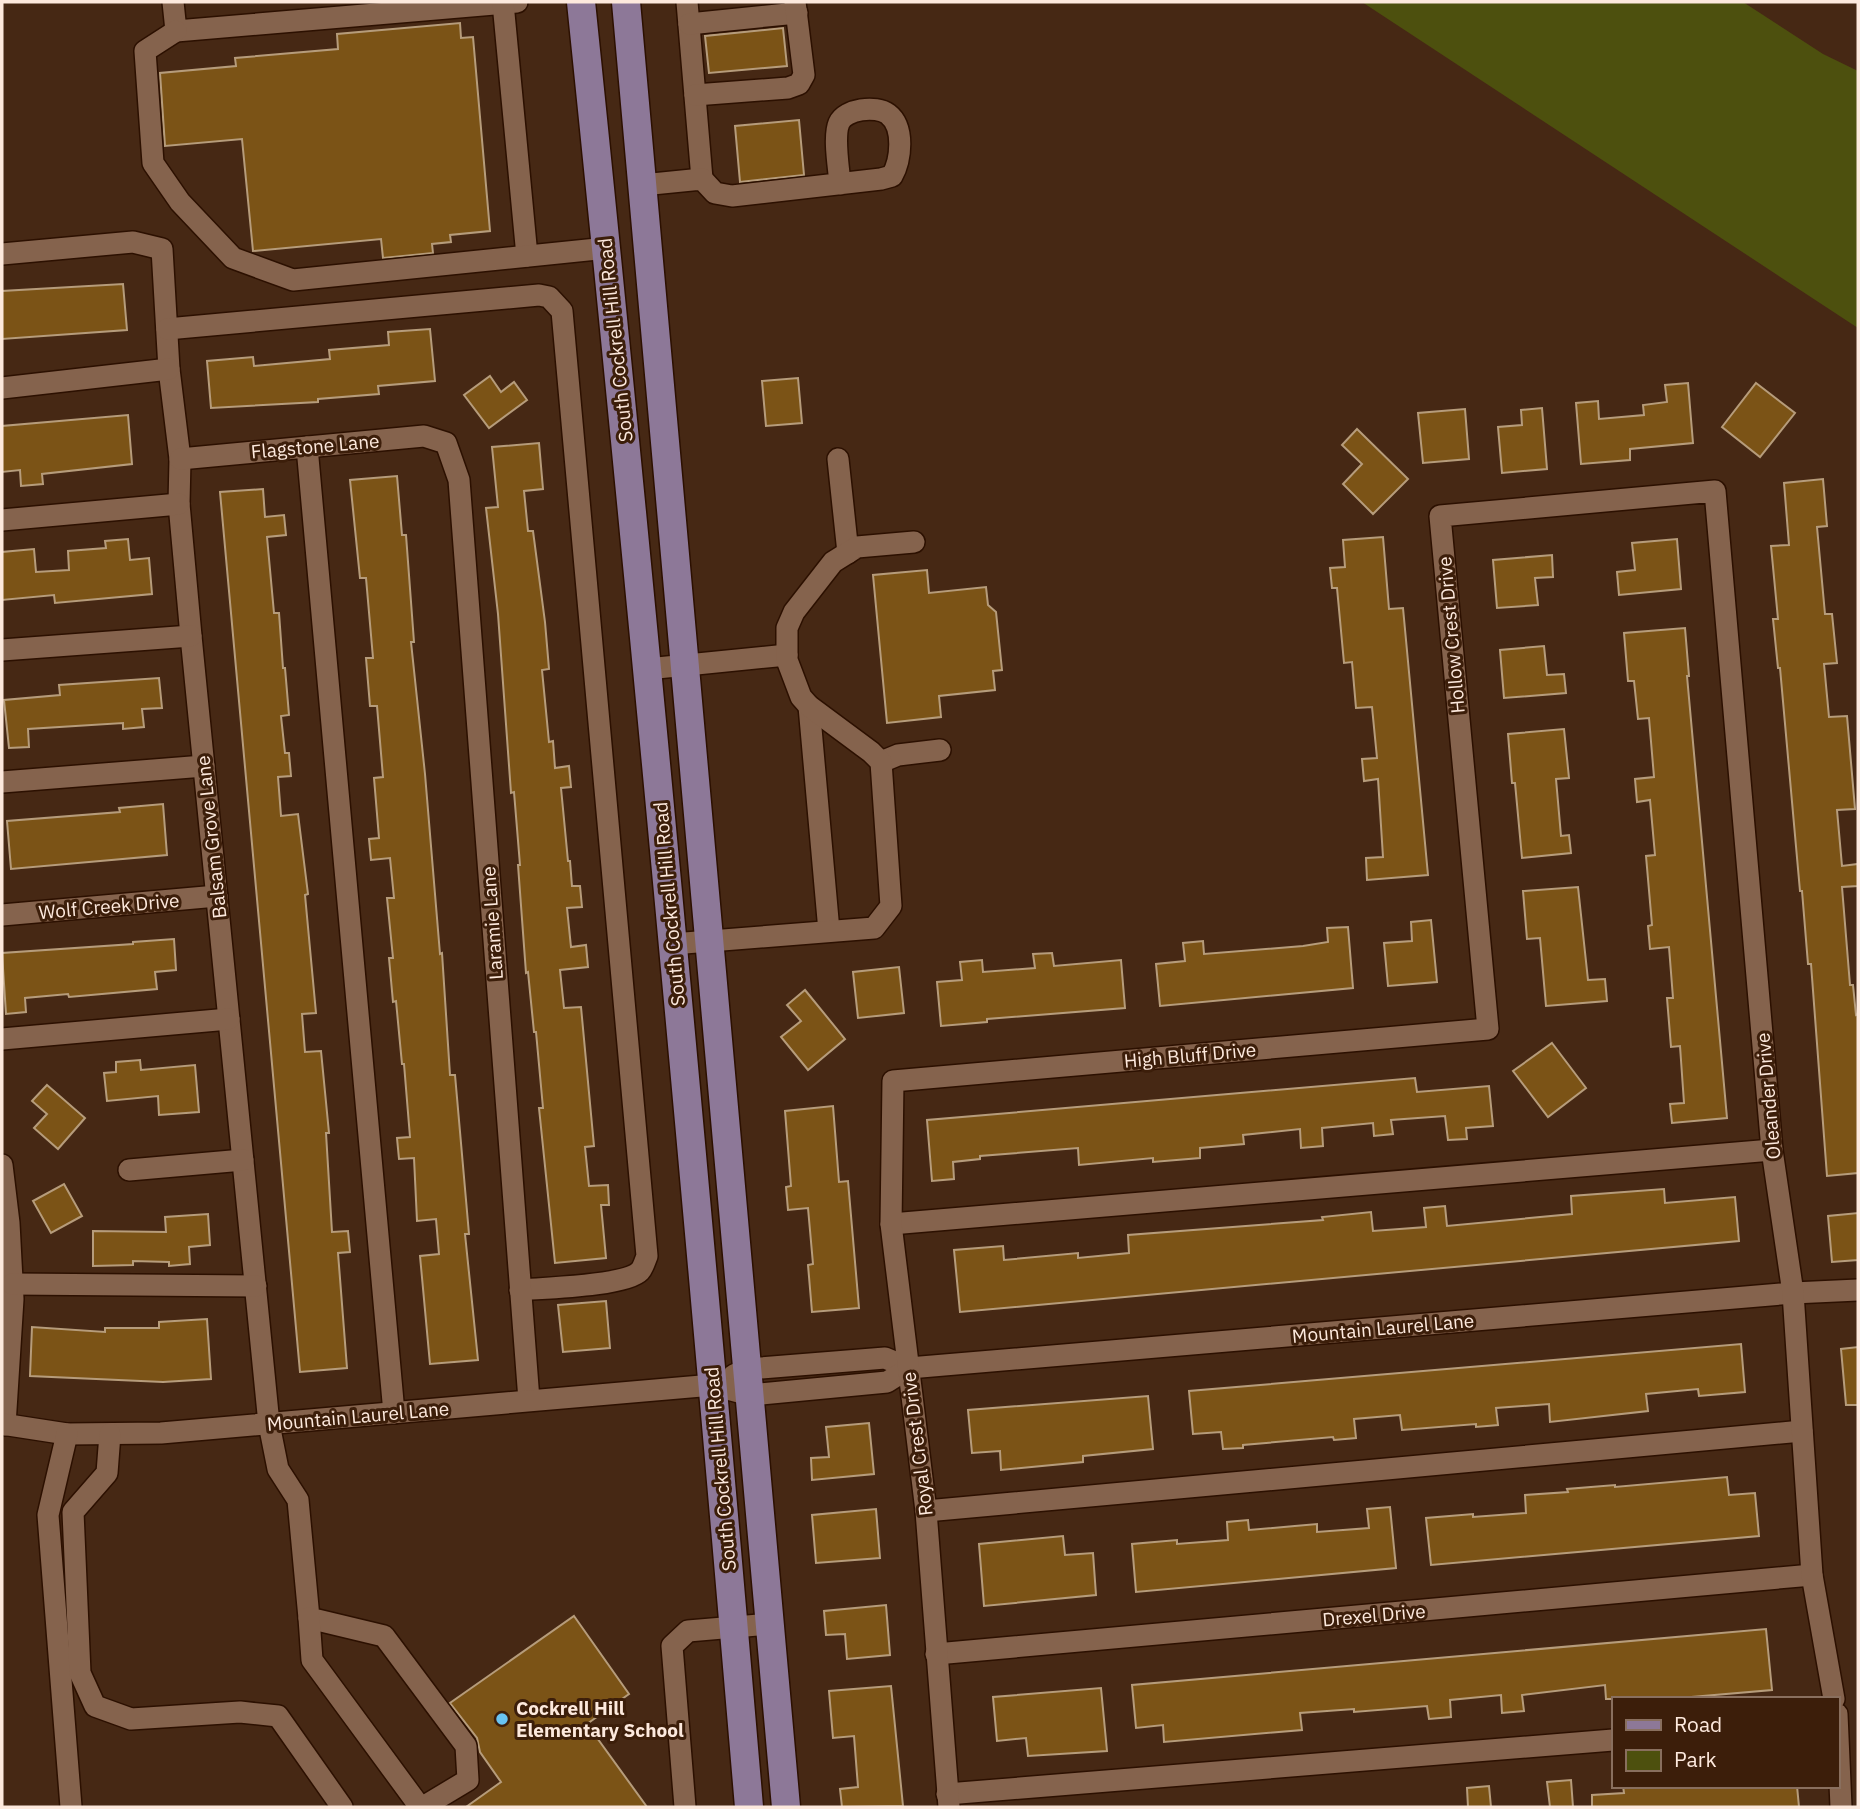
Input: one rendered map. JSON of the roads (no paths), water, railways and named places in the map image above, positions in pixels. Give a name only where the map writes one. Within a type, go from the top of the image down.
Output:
[{"type":"main road","name":"South Cockrell Hill Road","points":[[581,2],[607,248],[672,944],[749,1807]]},
{"type":"main road","name":"South Cockrell Hill Road","points":[[626,2],[786,1807]]},
{"type":"street","points":[[173,2],[176,31]]},
{"type":"street","points":[[527,256],[510,2],[403,7],[176,31],[145,51],[153,163],[180,202],[233,258],[293,280],[607,248]]},
{"type":"street","points":[[687,2],[702,179],[715,193],[732,195],[840,184]]},
{"type":"street","points":[[689,24],[796,7],[804,75],[799,84],[788,88],[695,95]]},
{"type":"street","points":[[642,185],[702,179]]},
{"type":"street","name":"Balsam Grove Lane","points":[[2,254],[133,242],[162,249],[169,369],[180,459],[179,504],[191,636],[269,1424],[278,1469],[298,1500],[312,1660],[421,1807]]},
{"type":"street","points":[[167,329],[539,295],[556,302],[562,311],[647,1256],[640,1271],[629,1278],[607,1283],[520,1290]]},
{"type":"street","points":[[2,388],[169,369]]},
{"type":"street","name":"Flagstone Lane","points":[[180,459],[424,436],[446,443],[447,447]]},
{"type":"street","points":[[307,447],[394,1413]]},
{"type":"street","name":"Laramie Lane","points":[[447,447],[459,480],[529,1400]]},
{"type":"street","points":[[838,459],[848,553]]},
{"type":"street","name":"Hollow Crest Drive","points":[[1488,1029],[1440,516],[1715,491]]},
{"type":"street","name":"Oleander Drive","points":[[1715,491],[1772,1150],[1793,1293],[1812,1575],[1835,1697]]},
{"type":"street","points":[[2,520],[179,504]]},
{"type":"street","points":[[672,944],[874,928],[891,906],[881,762],[801,697],[787,655],[787,628],[794,612],[833,562],[857,548],[914,542]]},
{"type":"street","points":[[2,650],[191,636]]},
{"type":"street","points":[[646,669],[787,655]]},
{"type":"street","points":[[809,706],[830,931]]},
{"type":"street","points":[[881,762],[898,755],[940,750]]},
{"type":"street","points":[[2,782],[204,766]]},
{"type":"street","name":"Wolf Creek Drive","points":[[2,915],[217,896]]},
{"type":"street","points":[[2,1039],[229,1019]]},
{"type":"street","name":"High Bluff Drive","points":[[893,1081],[1488,1029]]},
{"type":"street","name":"Royal Crest Drive","points":[[893,1081],[891,1224],[926,1511],[948,1801]]},
{"type":"street","points":[[891,1224],[1772,1150]]},
{"type":"street","points":[[129,1170],[243,1160]]},
{"type":"street","points":[[2,1165],[9,1223],[12,1284],[3,1425]]},
{"type":"street","points":[[12,1284],[256,1286]]},
{"type":"street","name":"Mountain Laurel Lane","points":[[3,1425],[67,1434],[162,1433],[749,1382],[885,1358],[909,1368],[1793,1293],[1858,1290]]},
{"type":"street","points":[[926,1511],[1802,1431]]},
{"type":"street","points":[[67,1434],[48,1515],[71,1807]]},
{"type":"street","points":[[110,1434],[107,1473],[73,1512],[79,1673],[96,1706],[131,1719],[240,1712],[278,1716],[342,1807]]},
{"type":"street","name":"Drexel Drive","points":[[936,1654],[1812,1575]]},
{"type":"street","points":[[309,1618],[384,1636],[466,1746],[468,1780],[421,1807]]},
{"type":"street","points":[[685,1807],[672,1646],[688,1631],[770,1624]]},
{"type":"street","points":[[948,1801],[1612,1740]]},
{"type":"street","points":[[1839,1748],[1841,1807]]},
{"type":"place","name":"Cockrell Hill Elementary School","points":[[502,1719]]}]
